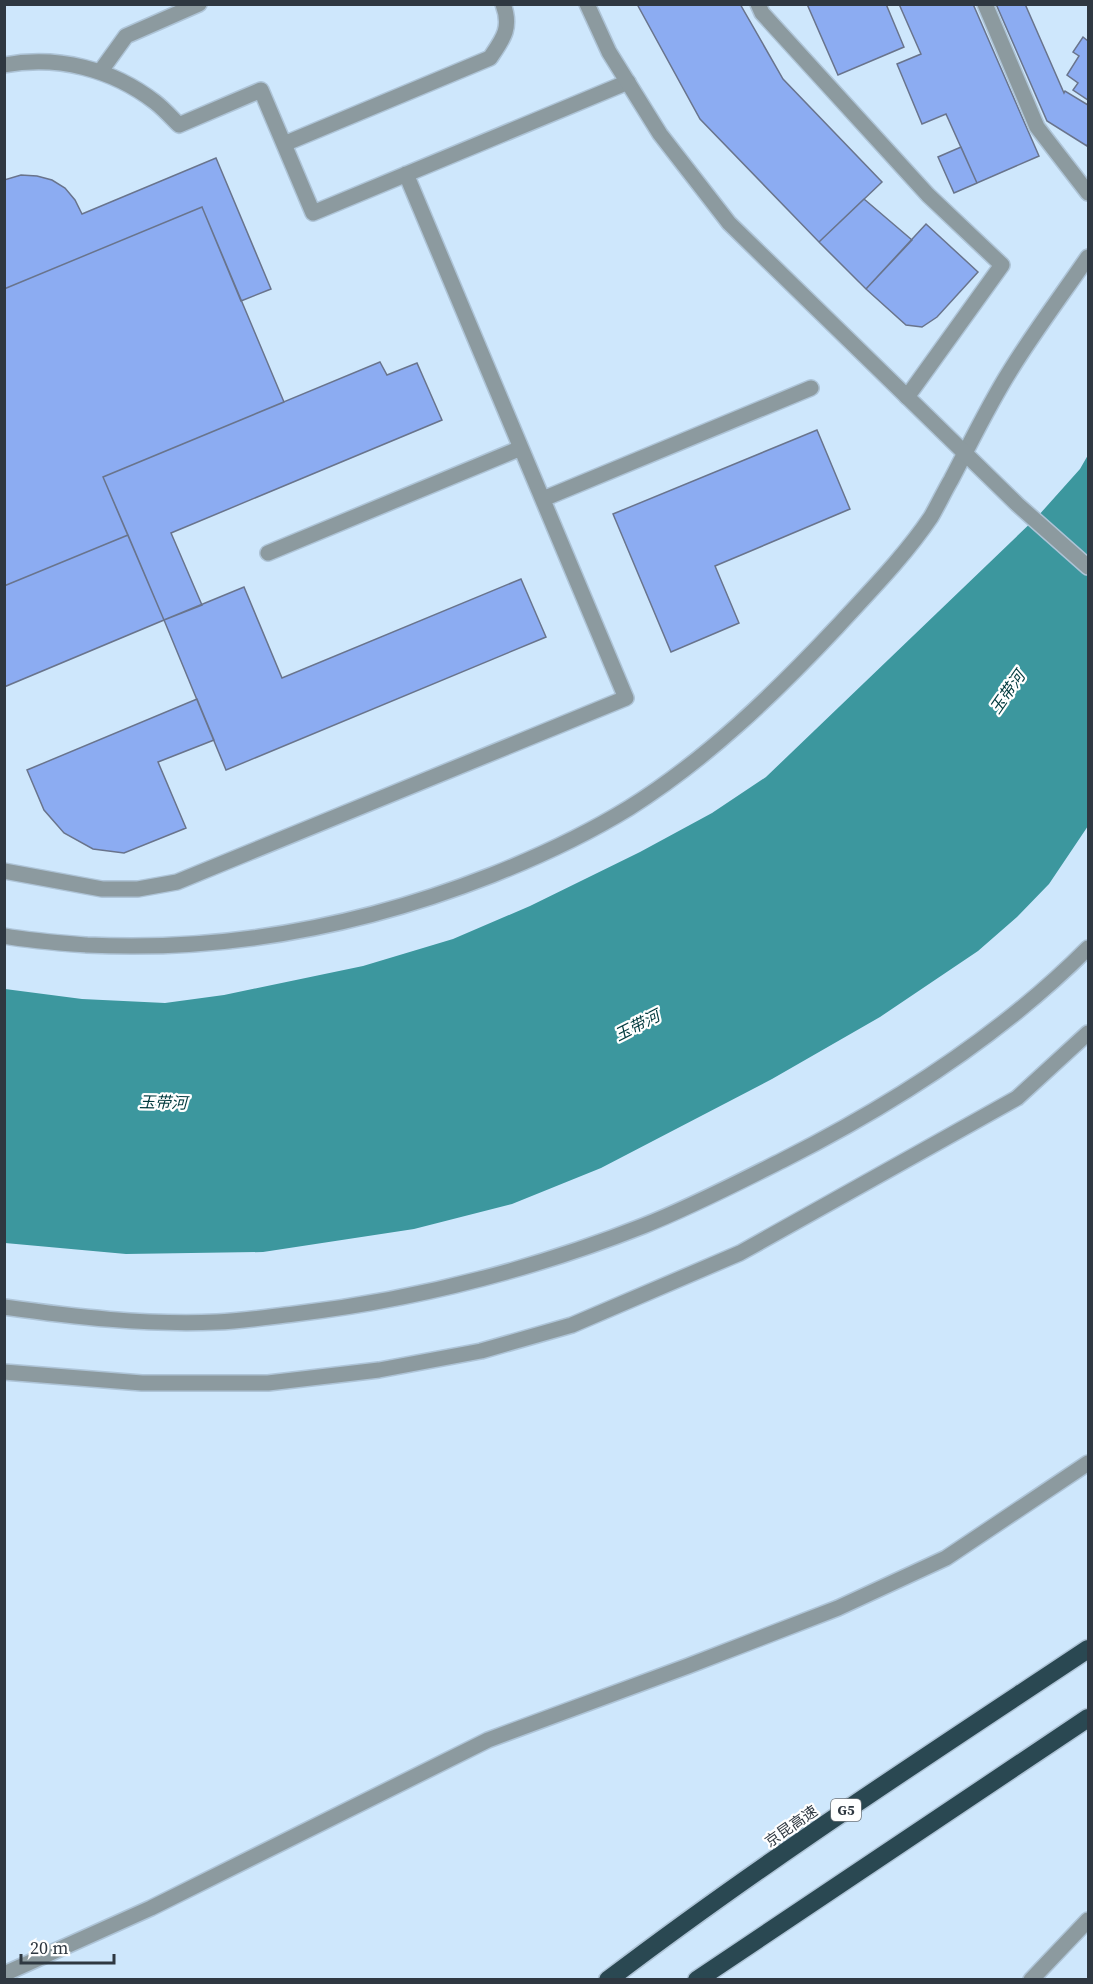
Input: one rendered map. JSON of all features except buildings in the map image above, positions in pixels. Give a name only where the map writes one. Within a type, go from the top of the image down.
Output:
[{"type":"highway","name":"京昆高速","points":[[608,1980],[852,1806],[1089,1648]]},
{"type":"highway","points":[[697,1980],[1089,1718]]},
{"type":"street","points":[[100,72],[126,36],[199,4]]},
{"type":"street","points":[[284,144],[489,58],[504,39],[508,17],[503,4]]},
{"type":"street","points":[[586,4],[609,52],[660,134],[729,223],[1018,505],[1089,567]]},
{"type":"street","points":[[758,4],[762,13],[927,195],[1002,265],[907,397]]},
{"type":"street","points":[[985,4],[1037,127],[1089,193]]},
{"type":"street","points":[[4,65],[45,61],[73,64],[100,72],[156,103],[179,125],[261,90],[313,213],[628,82]]},
{"type":"street","points":[[4,870],[102,889],[138,889],[177,882],[626,698],[406,174]]},
{"type":"street","points":[[4,936],[64,943],[122,946],[212,944],[268,937],[379,913],[448,892],[542,855],[584,835],[631,807],[685,769],[745,719],[805,661],[885,575],[931,516],[1010,371],[1089,257]]},
{"type":"street","points":[[543,500],[812,388]]},
{"type":"street","points":[[268,553],[521,448]]},
{"type":"street","points":[[4,1307],[72,1317],[148,1323],[220,1322],[333,1309],[419,1294],[555,1258],[645,1226],[819,1142],[927,1077],[1004,1023],[1089,948]]},
{"type":"street","points":[[4,1372],[142,1383],[268,1383],[379,1370],[481,1352],[572,1325],[740,1253],[1017,1098],[1089,1033]]},
{"type":"street","points":[[4,1974],[151,1908],[488,1740],[838,1608],[946,1558],[1089,1463]]},
{"type":"street","points":[[1031,1980],[1089,1920]]},
{"type":"water","name":"玉带河","points":[[1088,455],[1088,826],[1049,884],[1017,917],[978,951],[880,1017],[772,1079],[601,1168],[512,1204],[414,1229],[263,1252],[126,1254],[5,1243],[5,989],[82,999],[165,1003],[224,995],[363,966],[453,939],[530,906],[640,852],[712,813],[766,777],[1038,516],[1080,469]]}]
